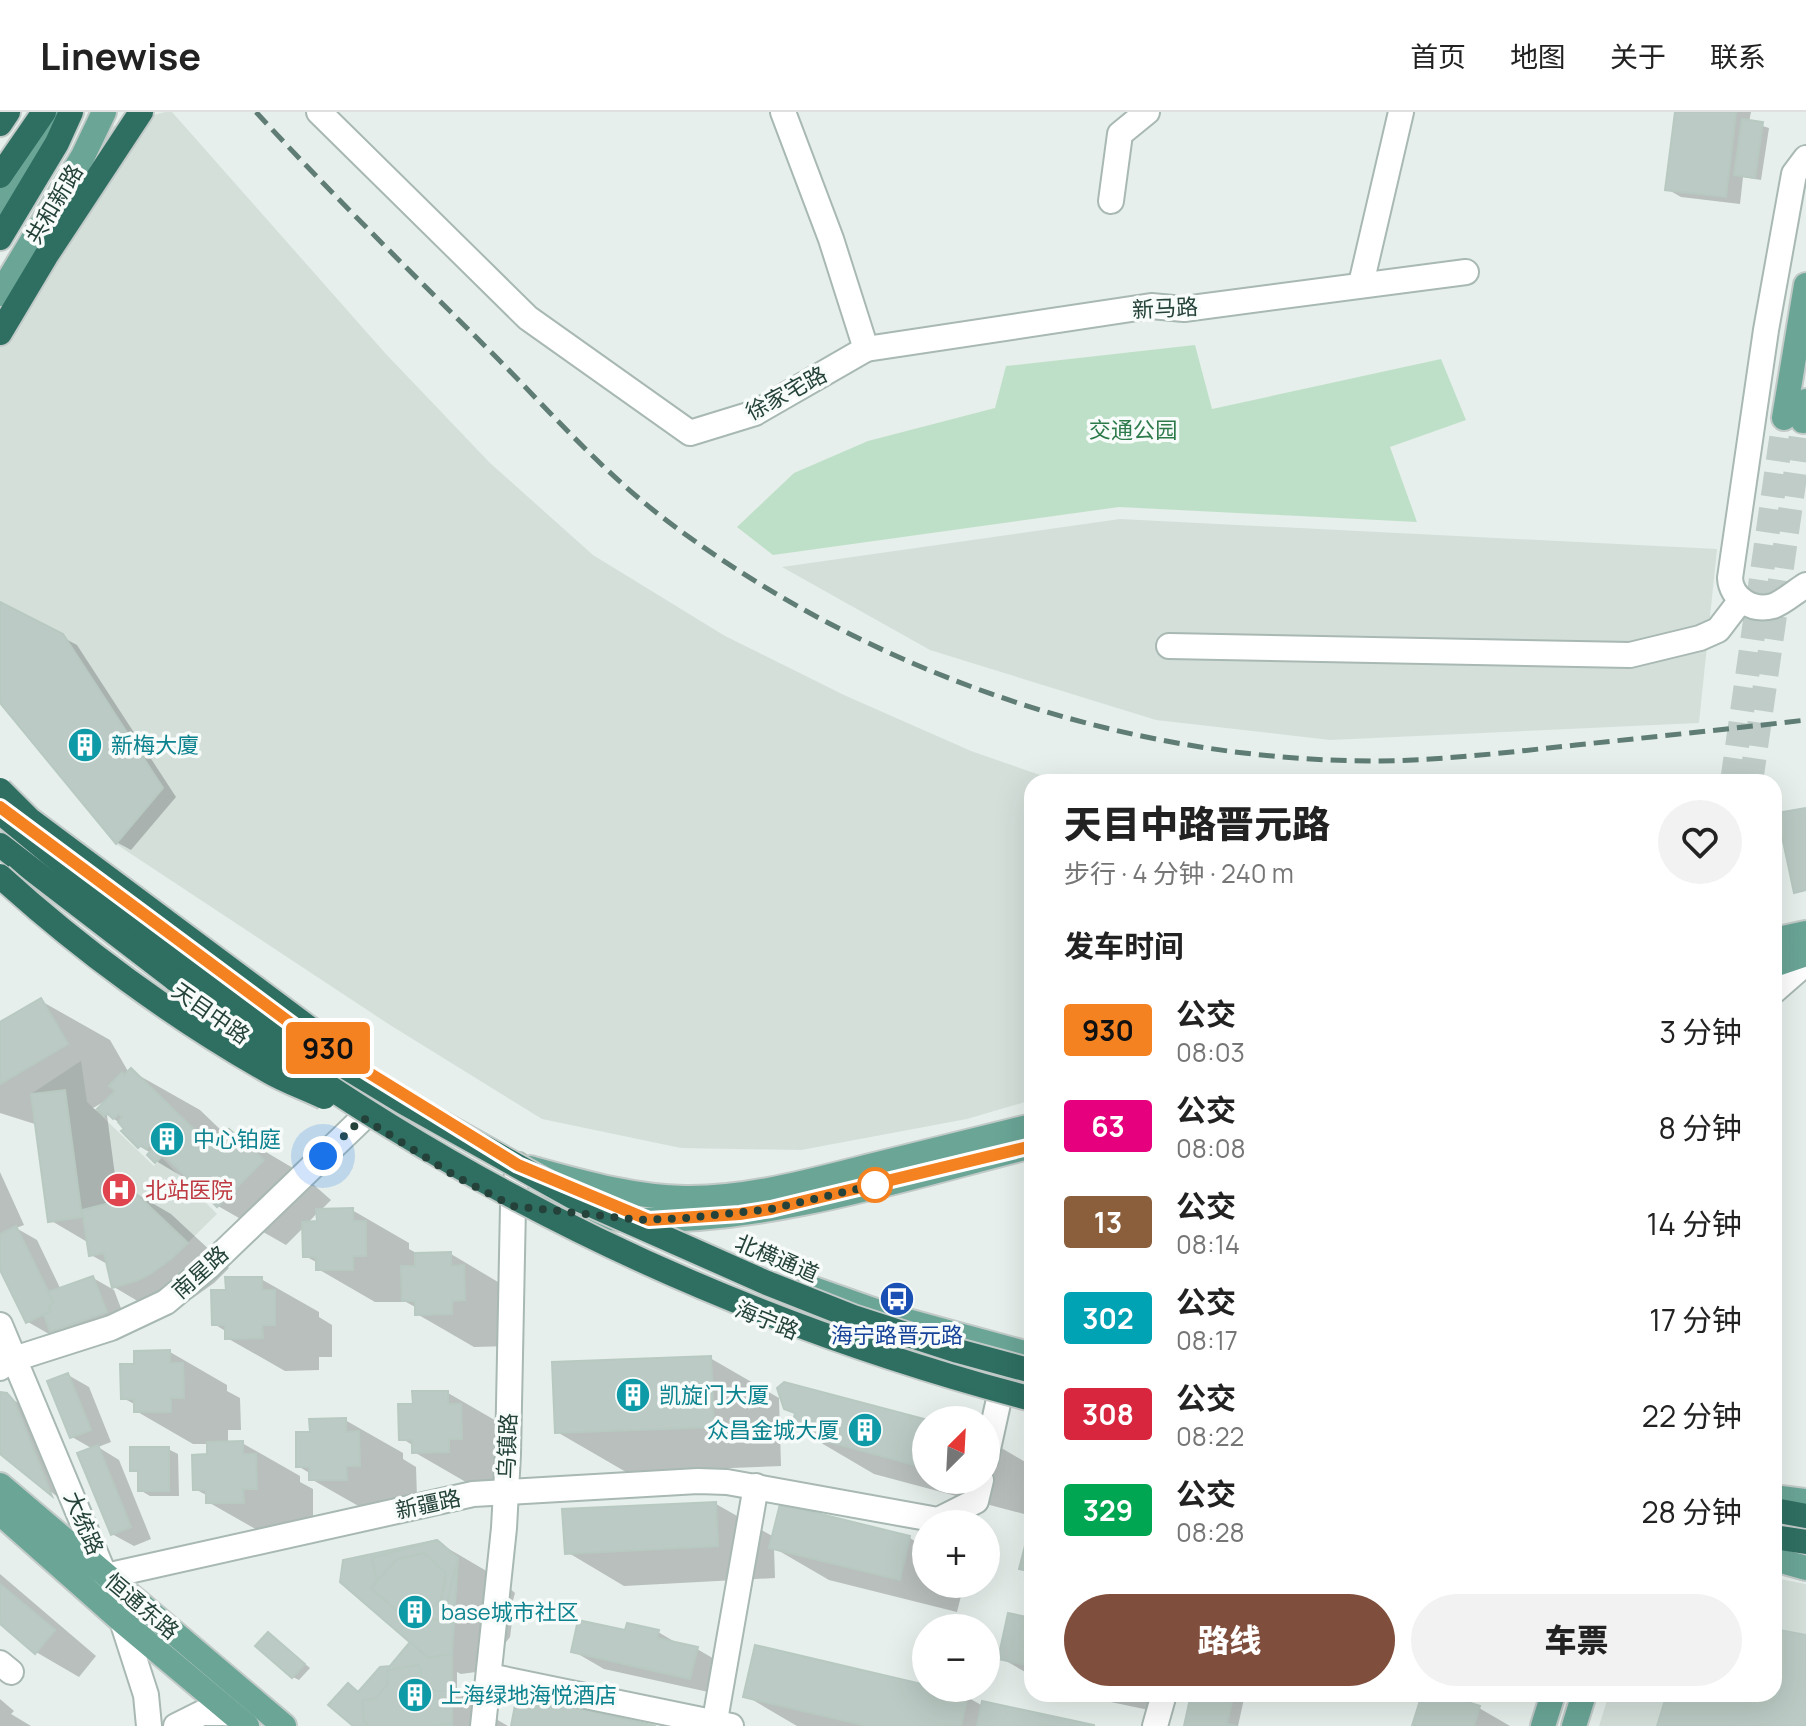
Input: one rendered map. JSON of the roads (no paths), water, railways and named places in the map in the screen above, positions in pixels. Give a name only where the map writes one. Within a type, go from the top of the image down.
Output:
[{"type":"highway","points":[[0,124],[8,112]]},
{"type":"highway","points":[[0,176],[44,112]]},
{"type":"highway","points":[[0,238],[57,143],[71,112]]},
{"type":"highway","points":[[0,333],[46,256],[141,112]]},
{"type":"highway","points":[[0,790],[29,819],[403,1102]]},
{"type":"highway","name":"北横通道","points":[[0,809],[102,896],[281,1028],[403,1102],[573,1197],[753,1277],[853,1317],[1024,1369]]},
{"type":"highway","points":[[0,845],[176,980],[272,1048],[391,1127],[561,1222],[757,1309],[857,1348],[1024,1397]]},
{"type":"highway","points":[[0,876],[92,952],[186,1019],[269,1072],[391,1127]]},
{"type":"highway","points":[[1782,1512],[1806,1516]]},
{"type":"highway","points":[[1782,1538],[1806,1542]]},
{"type":"main road","name":"共和新路","points":[[0,204],[57,112]]},
{"type":"main road","name":"共和新路","points":[[0,294],[83,156],[104,112]]},
{"type":"main road","points":[[1798,413],[1806,285]]},
{"type":"main road","name":"天目中路","points":[[0,809],[301,1031],[518,1165],[600,1187],[643,1195],[687,1198],[739,1194],[797,1184],[1024,1128]]},
{"type":"main road","name":"天目中路","points":[[0,856],[113,945],[363,1118],[457,1177],[513,1206],[649,1220],[740,1214],[1024,1148]]},
{"type":"main road","points":[[1782,938],[1806,933]]},
{"type":"main road","points":[[1782,962],[1806,954]]},
{"type":"main road","name":"海宁路","points":[[518,1165],[826,1294],[963,1338],[1024,1353]]},
{"type":"main road","name":"海宁路","points":[[513,1206],[626,1261],[811,1338],[896,1370],[1024,1405]]},
{"type":"main road","name":"恒通东路","points":[[0,1485],[284,1726]]},
{"type":"main road","points":[[1782,1498],[1806,1501]]},
{"type":"main road","name":"恒通东路","points":[[0,1513],[239,1719]]},
{"type":"main road","points":[[1782,1561],[1806,1568]]},
{"type":"main road","points":[[1543,1726],[1550,1702]]},
{"type":"main road","points":[[1574,1726],[1582,1702]]},
{"type":"street","name":"徐家宅路","points":[[319,112],[528,318],[690,433],[755,413],[866,349]]},
{"type":"street","points":[[783,112],[831,239],[866,349]]},
{"type":"street","points":[[1111,201],[1120,134],[1147,112]]},
{"type":"street","points":[[1361,284],[1401,112]]},
{"type":"street","points":[[1806,158],[1794,174],[1759,376],[1730,578],[1731,588],[1741,600],[1761,607],[1774,605],[1806,585]]},
{"type":"street","name":"新马路","points":[[866,349],[1151,306],[1184,309],[1466,272]]},
{"type":"street","points":[[1169,646],[1630,655],[1700,638],[1718,630],[1741,600]]},
{"type":"street","points":[[1782,984],[1806,963]]},
{"type":"street","name":"南星路","points":[[7,1364],[111,1328],[166,1302],[208,1267],[363,1118]]},
{"type":"street","name":"乌镇路","points":[[483,1726],[505,1491],[513,1206],[518,1165]]},
{"type":"street","name":"大统路","points":[[0,1325],[7,1364],[106,1576],[146,1695],[149,1726]]},
{"type":"street","points":[[997,1406],[999,1399]]},
{"type":"street","name":"新疆路","points":[[106,1576],[473,1494],[698,1481],[756,1486],[938,1520],[976,1501],[978,1494]]},
{"type":"street","points":[[489,1676],[720,1725],[756,1486]]},
{"type":"street","points":[[1155,1726],[1162,1702]]},
{"type":"street","points":[[176,1726],[202,1713],[239,1719]]},
{"type":"tunnel","points":[[1733,774],[1784,418]]},
{"type":"tunnel","points":[[1752,774],[1803,421]]},
{"type":"railway","points":[[256,112],[580,443],[644,502],[744,574],[827,622],[914,664],[1004,698],[1096,726],[1190,745],[1285,757],[1380,761],[1454,757],[1806,720]]},
{"type":"place","name":"新梅大廈","points":[[85,745]]},
{"type":"place","name":"中心铂庭","points":[[167,1139]]},
{"type":"place","name":"北站医院","points":[[119,1190]]},
{"type":"place","name":"海宁路晋元路","points":[[897,1299]]},
{"type":"place","name":"凯旋门大厦","points":[[633,1395]]},
{"type":"place","name":"众昌金城大厦","points":[[865,1430]]},
{"type":"place","name":"base城市社区","points":[[415,1612]]},
{"type":"place","name":"上海绿地海悦酒店","points":[[415,1695]]},
{"type":"park label","name":"交通公园","points":[[1133,430]]}]
